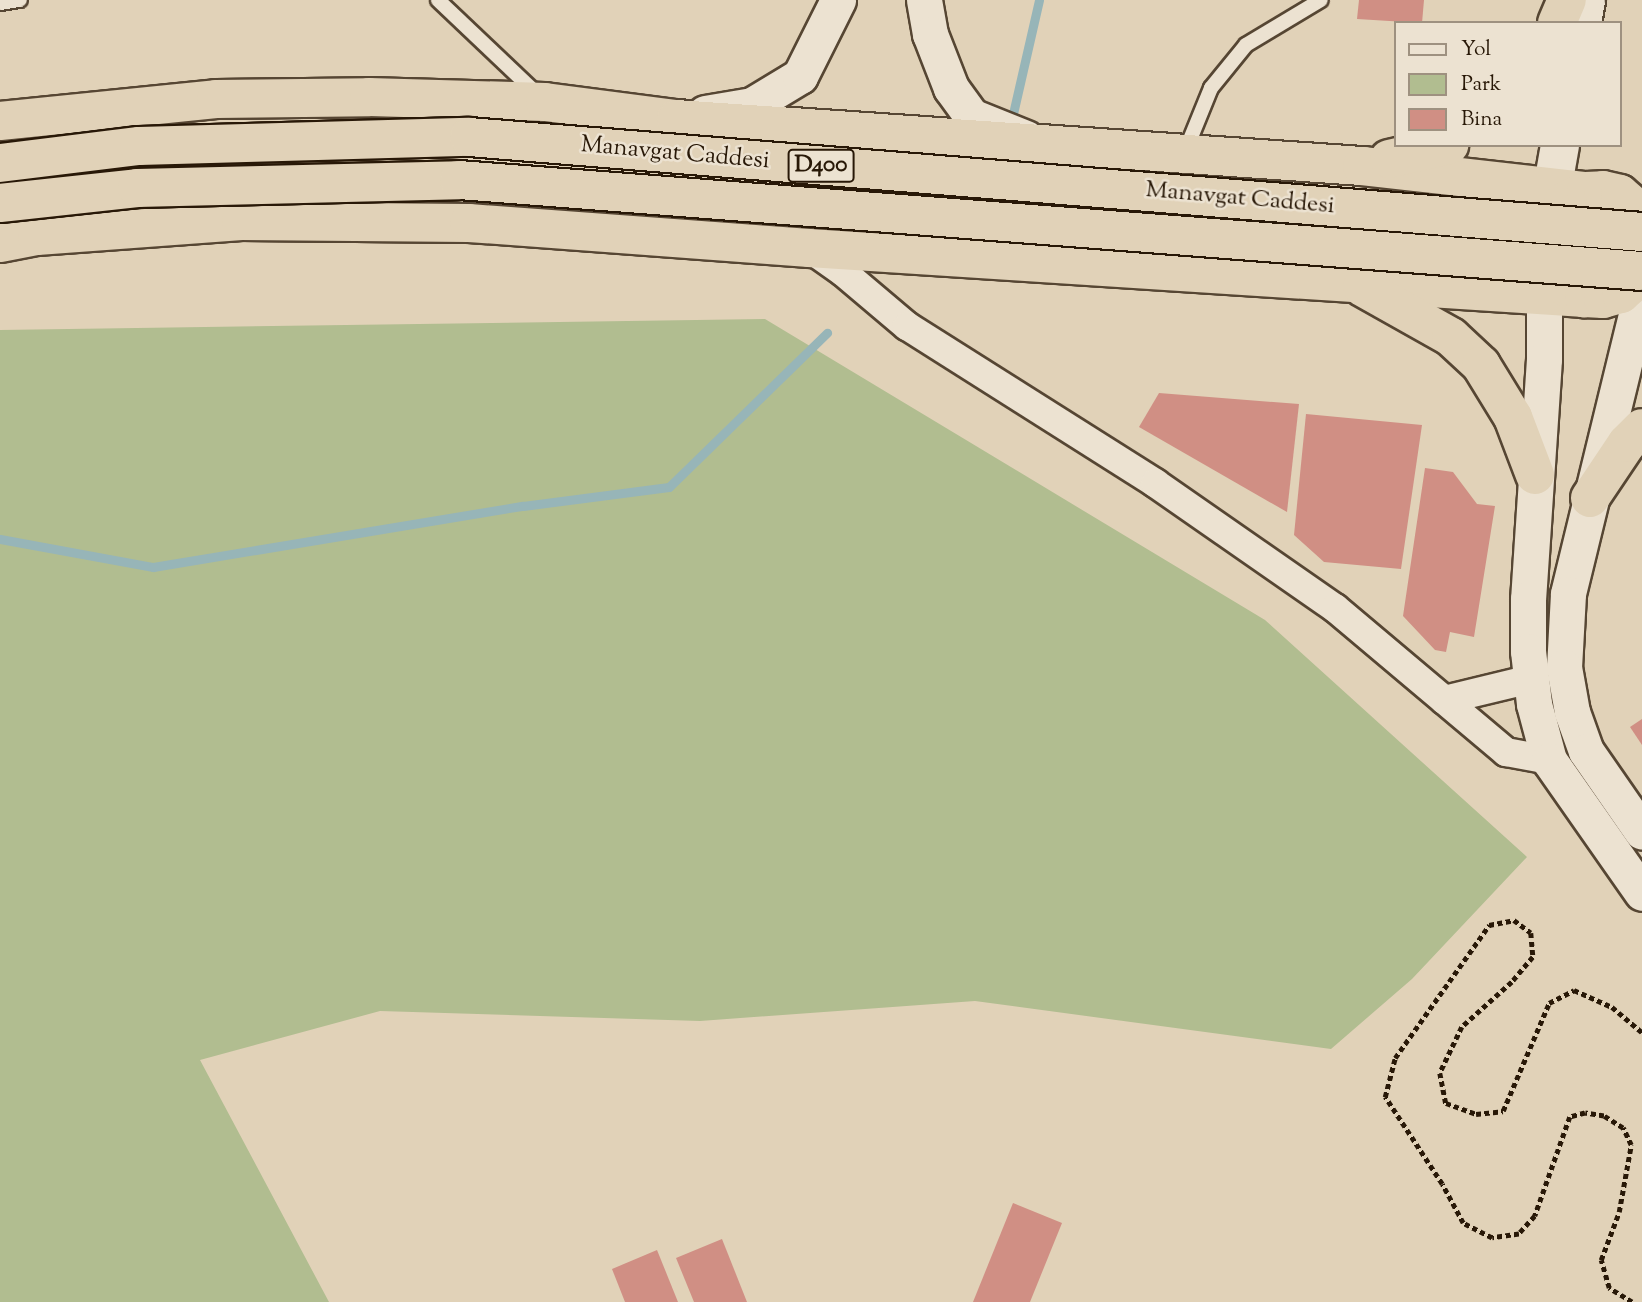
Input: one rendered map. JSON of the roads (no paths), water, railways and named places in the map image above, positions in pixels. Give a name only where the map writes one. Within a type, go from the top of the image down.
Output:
[{"type":"highway","points":[[1558,21],[1567,0]]},
{"type":"highway","points":[[0,121],[215,99],[369,97],[545,102],[676,119],[1032,141],[1362,166],[1608,196]]},
{"type":"highway","name":"Manavgat Caddesi","points":[[0,163],[139,146],[469,137],[1642,232]]},
{"type":"highway","points":[[1362,166],[1441,147]]},
{"type":"highway","name":"Manavgat Caddesi","points":[[0,203],[137,188],[459,180],[1628,291]]},
{"type":"highway","points":[[1608,196],[1570,197],[1556,208],[1544,233],[1545,261],[1554,278],[1567,290],[1628,291]]},
{"type":"highway","points":[[0,243],[37,236],[254,221],[469,223],[809,248],[1545,295],[1628,291]]},
{"type":"highway","points":[[1354,282],[1451,337],[1481,365],[1513,417],[1535,475]]},
{"type":"highway","points":[[1590,498],[1627,443],[1642,428]]},
{"type":"main road","points":[[1582,21],[1586,0]]},
{"type":"main road","points":[[1562,147],[1608,196]]},
{"type":"street","points":[[676,119],[752,104],[800,76],[838,0]]},
{"type":"street","points":[[924,0],[930,34],[951,88],[971,116],[1032,141]]},
{"type":"street","points":[[1544,233],[1544,359],[1528,599],[1531,679],[1549,760],[1642,893]]},
{"type":"street","points":[[809,248],[843,272],[907,326],[1155,483],[1335,608],[1506,752],[1549,760]]},
{"type":"street","points":[[1628,291],[1590,498],[1568,594],[1564,667],[1572,712],[1586,751],[1642,832]]},
{"type":"street","points":[[1444,700],[1531,679]]},
{"type":"lane","points":[[0,3],[20,0]]},
{"type":"lane","points":[[438,0],[545,102]]},
{"type":"lane","points":[[1185,152],[1211,88],[1246,45],[1321,0]]},
{"type":"waterway","points":[[1012,118],[1039,0]]},
{"type":"waterway","points":[[0,539],[153,567],[523,506],[669,487],[827,333]]}]
